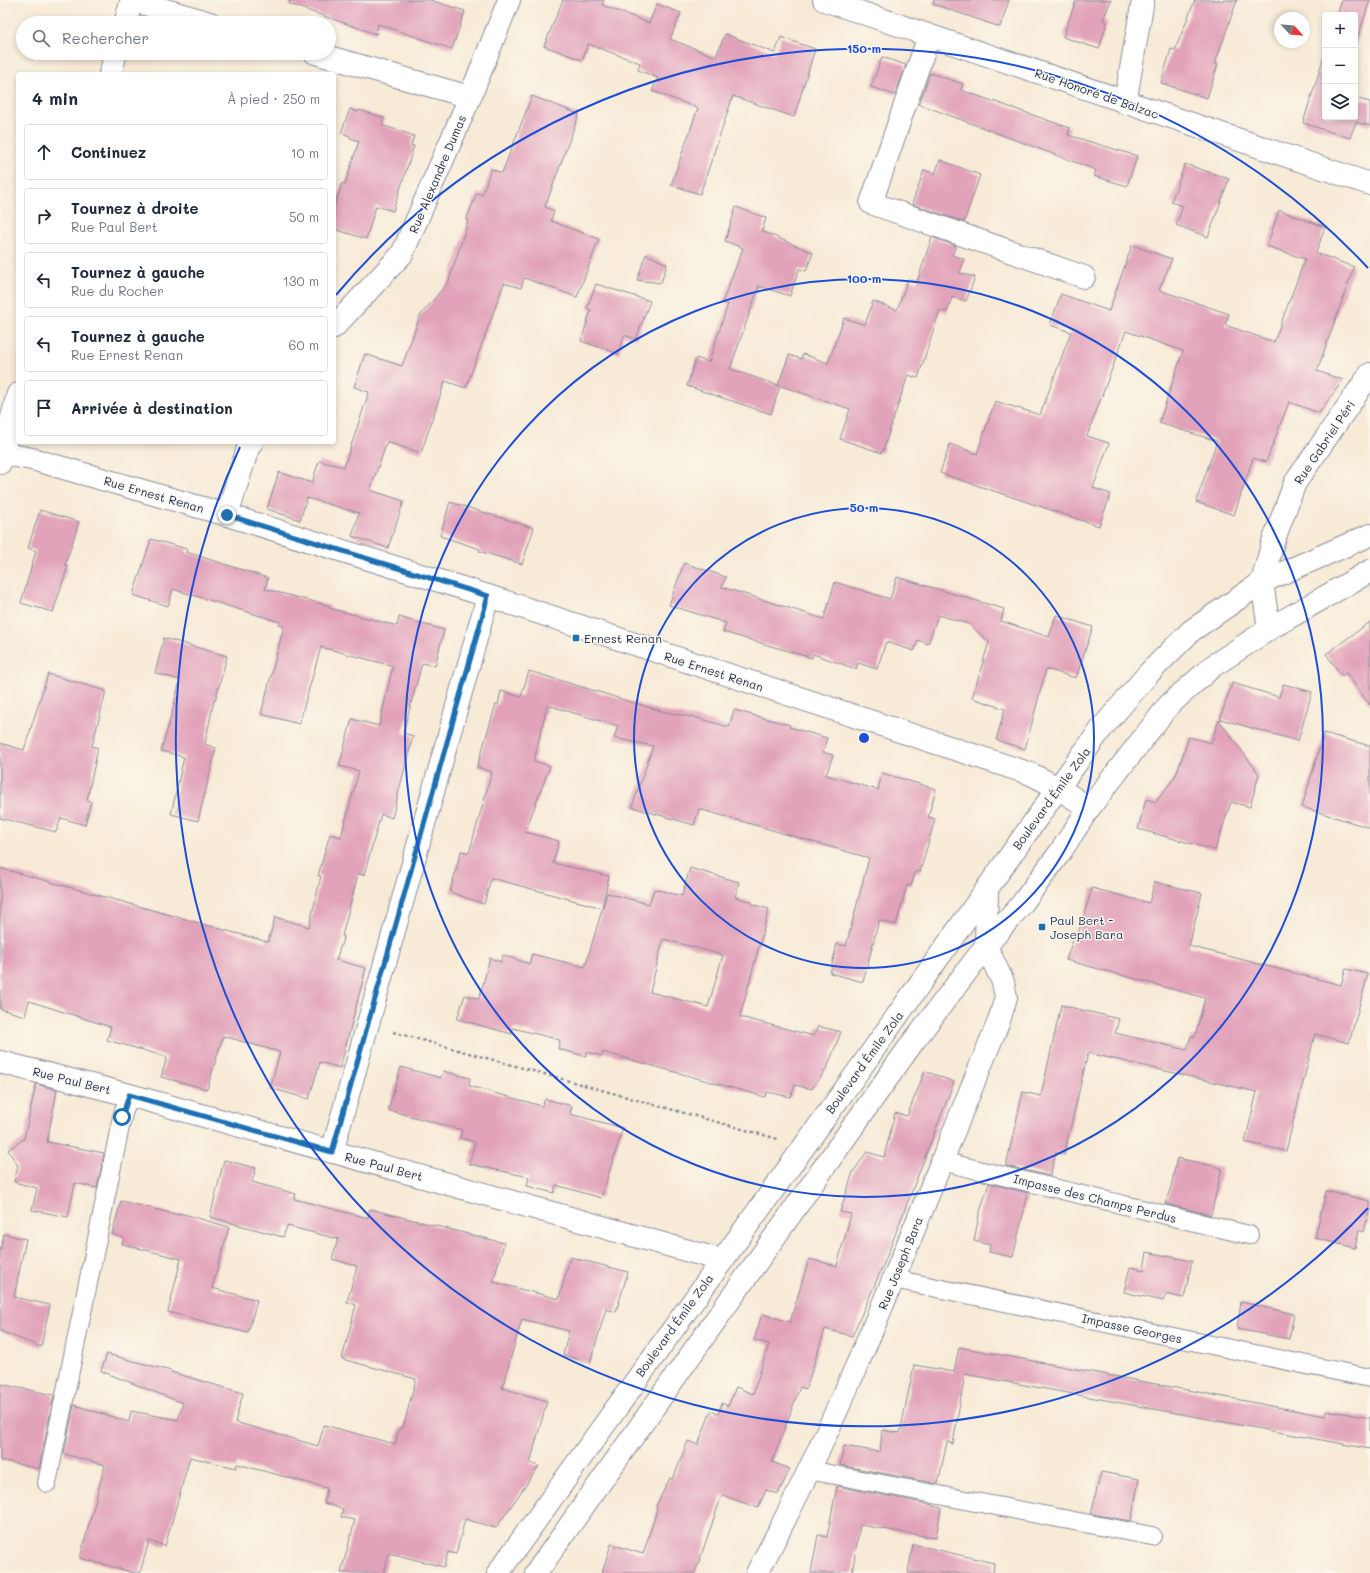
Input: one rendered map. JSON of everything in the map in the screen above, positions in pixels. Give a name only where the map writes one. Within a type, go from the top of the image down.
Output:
[{"type":"street","points":[[127,16],[132,0],[186,16]]},
{"type":"street","name":"Rue Alexandre Dumas","points":[[336,325],[402,254],[470,98],[509,0]]},
{"type":"street","name":"Rue Honoré de Balzac","points":[[824,0],[1370,184]]},
{"type":"street","points":[[1125,102],[1143,0]]},
{"type":"street","points":[[929,36],[871,203],[1084,277]]},
{"type":"street","points":[[336,59],[470,98]]},
{"type":"street","points":[[111,72],[114,60]]},
{"type":"street","name":"Rue Gabriel Péri","points":[[1262,582],[1273,542],[1295,483],[1370,374]]},
{"type":"street","points":[[1,456],[16,401]]},
{"type":"street","points":[[227,515],[248,448],[251,444]]},
{"type":"street","name":"Rue Ernest Renan","points":[[1,456],[32,459],[227,515],[488,596],[1031,774],[1058,788],[1089,808]]},
{"type":"street","name":"Boulevard Émile Zola","points":[[498,1573],[1102,728],[1148,674],[1191,631],[1262,582],[1370,535]]},
{"type":"street","points":[[536,1573],[913,1042],[986,946],[1030,893],[1061,851],[1089,808],[1169,705],[1213,666],[1269,629],[1370,571]]},
{"type":"street","points":[[1262,582],[1269,629]]},
{"type":"street","points":[[332,1152],[488,596]]},
{"type":"street","points":[[986,889],[986,946]]},
{"type":"street","name":"Rue Joseph Bara","points":[[757,1573],[788,1515],[809,1470],[894,1279],[999,1020],[1006,997],[1003,982],[986,946]]},
{"type":"street","name":"Rue Paul Bert","points":[[0,1062],[129,1095],[721,1260]]},
{"type":"lane","points":[[47,1483],[122,1117],[129,1095]]},
{"type":"lane","name":"Impasse des Champs Perdus","points":[[941,1161],[1250,1235]]},
{"type":"lane","name":"Impasse Georges","points":[[894,1279],[1370,1378]]},
{"type":"lane","points":[[809,1470],[1152,1536]]},
{"type":"path","points":[[368,1025],[770,1136],[803,1147]]},
{"type":"building","points":[[290,0],[430,0],[465,11],[452,49],[378,24],[376,34],[336,20],[336,16],[324,16],[289,4]]},
{"type":"building","points":[[563,0],[604,0],[602,5],[649,23],[657,4],[681,13],[670,39],[716,57],[725,34],[775,53],[781,37],[815,49],[794,117],[733,96],[700,194],[671,185],[698,108],[652,91],[658,78],[638,70],[640,63],[588,44],[582,60],[544,46]]},
{"type":"building","points":[[934,0],[1009,0],[1000,27],[933,4]]},
{"type":"building","points":[[1076,0],[1111,0],[1103,20],[1107,22],[1099,49],[1063,37]]},
{"type":"building","points":[[1195,0],[1237,0],[1215,64],[1218,64],[1207,98],[1161,83],[1171,49],[1175,50]]},
{"type":"building","points":[[1342,0],[1370,0],[1358,37],[1358,12],[1338,12]]},
{"type":"building","points":[[882,57],[906,65],[895,95],[871,87]]},
{"type":"building","points":[[1322,63],[1322,120],[1358,120],[1358,99],[1370,102],[1370,126],[1356,122],[1350,138],[1303,123]]},
{"type":"building","points":[[930,73],[963,84],[961,90],[1070,128],[1068,135],[1137,156],[1127,186],[1094,176],[1096,170],[919,104]]},
{"type":"building","points":[[532,96],[579,114],[545,207],[554,211],[551,221],[599,239],[577,297],[524,278],[521,288],[504,283],[466,388],[445,381],[421,453],[387,442],[370,490],[404,501],[388,548],[352,536],[359,513],[307,498],[300,520],[267,509],[279,472],[312,483],[319,461],[344,467],[369,392],[354,387],[365,354],[402,366],[420,316],[449,281],[468,221],[466,220],[477,193],[482,195],[491,169],[502,173]]},
{"type":"building","points":[[350,109],[358,112],[359,110],[384,118],[382,125],[414,136],[411,145],[414,146],[393,211],[376,206],[366,239],[336,230],[336,202],[342,183],[345,184],[359,141],[341,133]]},
{"type":"building","points":[[940,160],[980,175],[964,222],[912,204],[924,170],[935,174]]},
{"type":"building","points":[[1185,164],[1229,179],[1208,237],[1176,225],[1183,206],[1171,202]]},
{"type":"building","points":[[736,207],[766,218],[762,231],[813,253],[806,271],[799,269],[790,296],[759,286],[730,369],[780,386],[771,414],[687,386],[696,358],[709,362],[728,304],[722,303],[743,248],[725,241]]},
{"type":"building","points":[[1279,210],[1325,227],[1316,253],[1354,267],[1317,371],[1343,380],[1319,413],[1289,402],[1266,462],[1253,458],[1234,515],[1196,502],[1217,441],[1159,423],[1183,351],[1126,331],[1087,436],[1109,443],[1093,488],[1111,494],[1099,526],[940,473],[950,444],[977,454],[995,401],[1040,415],[1071,332],[1050,325],[1061,294],[1109,311],[1132,245],[1172,259],[1159,290],[1229,314],[1225,325],[1274,342],[1305,259],[1267,246]]},
{"type":"building","points":[[932,237],[956,246],[952,255],[964,259],[960,273],[975,277],[966,301],[952,297],[947,312],[940,310],[918,378],[908,375],[882,453],[840,439],[850,409],[778,385],[789,355],[801,359],[803,354],[828,363],[844,318],[865,325],[873,301],[897,310],[908,279],[917,282]]},
{"type":"building","points":[[646,254],[667,264],[661,283],[637,280]]},
{"type":"building","points":[[596,284],[650,301],[636,339],[624,335],[619,354],[581,341],[591,310],[587,308]]},
{"type":"building","points":[[450,502],[534,528],[522,564],[479,551],[480,549],[440,536]]},
{"type":"building","points":[[40,510],[79,522],[65,565],[68,566],[53,612],[21,603],[36,551],[28,548]]},
{"type":"building","points":[[151,539],[187,549],[186,552],[268,578],[265,589],[397,626],[399,617],[444,630],[435,666],[422,663],[403,733],[413,736],[392,818],[381,814],[364,875],[358,874],[342,936],[344,936],[336,960],[366,968],[340,1068],[320,1062],[309,1099],[270,1088],[280,1052],[223,1036],[207,1089],[161,1077],[167,1057],[107,1040],[111,1027],[29,1001],[25,1016],[0,1009],[0,868],[268,942],[275,917],[309,927],[321,876],[318,876],[330,834],[341,837],[359,771],[339,766],[352,719],[379,726],[393,666],[321,647],[299,724],[261,714],[284,626],[279,625],[280,622],[173,589],[168,606],[133,595]]},
{"type":"building","points":[[684,563],[726,577],[722,587],[824,619],[835,582],[890,599],[897,577],[1004,609],[1001,621],[1049,637],[1056,615],[1093,627],[1076,678],[1046,669],[1025,749],[996,740],[1005,709],[972,698],[989,642],[969,624],[938,615],[928,644],[918,640],[914,651],[886,642],[877,669],[858,663],[856,669],[813,654],[812,658],[723,632],[726,623],[669,605]]},
{"type":"building","points":[[1370,622],[1370,705],[1346,673],[1342,676],[1326,654]]},
{"type":"building","points":[[164,638],[227,656],[215,701],[214,700],[205,744],[216,748],[198,821],[171,814],[184,757],[161,751],[180,680],[155,673]]},
{"type":"building","points":[[529,671],[661,711],[691,716],[729,727],[734,710],[790,725],[789,727],[827,738],[823,752],[833,755],[826,775],[878,790],[882,773],[936,789],[928,817],[935,819],[920,872],[916,871],[911,886],[907,885],[896,925],[879,920],[863,982],[830,973],[837,944],[846,946],[869,858],[699,809],[694,825],[632,807],[653,746],[614,738],[618,726],[547,705],[534,761],[550,766],[525,832],[559,841],[553,863],[609,876],[602,908],[491,878],[484,904],[450,892],[461,851],[469,853],[492,772],[477,767],[496,704],[498,705],[501,691],[521,697]]},
{"type":"building","points":[[48,674],[106,691],[92,746],[98,748],[87,800],[91,801],[85,825],[61,818],[56,832],[0,818],[0,743],[24,750]]},
{"type":"building","points":[[1232,683],[1279,697],[1283,684],[1312,692],[1298,741],[1220,719]]},
{"type":"building","points":[[1219,720],[1259,774],[1250,807],[1231,802],[1215,850],[1138,829],[1146,799],[1156,802],[1176,775],[1189,737],[1211,743]]},
{"type":"building","points":[[1324,733],[1370,746],[1370,828],[1302,807]]},
{"type":"building","points":[[690,868],[739,882],[735,897],[752,902],[751,904],[769,909],[740,1017],[814,1036],[818,1026],[841,1032],[827,1068],[812,1089],[795,1085],[791,1097],[767,1092],[765,1097],[603,1052],[602,1056],[587,1052],[586,1056],[558,1049],[560,1040],[513,1028],[512,1034],[457,1019],[465,995],[479,999],[490,958],[501,962],[503,955],[529,964],[532,954],[585,967],[607,893],[649,904],[654,889],[682,896]],"holes":[[[663,939],[723,955],[708,1007],[650,992]]]},
{"type":"building","points":[[1155,882],[1202,893],[1189,946],[1341,985],[1346,969],[1368,974],[1349,1043],[1315,1034],[1286,1151],[1245,1142],[1257,1092],[1088,1053],[1064,1155],[1056,1152],[1050,1176],[1006,1166],[1023,1092],[1041,1096],[1061,1005],[1119,1019],[1115,1033],[1187,1050],[1191,1036],[1195,1037],[1205,998],[1066,960],[1075,934],[1078,934],[1092,888],[1149,903]]},
{"type":"building","points":[[401,1067],[441,1078],[443,1071],[470,1078],[469,1086],[542,1106],[545,1099],[572,1106],[570,1114],[623,1128],[601,1198],[556,1185],[554,1193],[527,1186],[529,1177],[469,1164],[475,1142],[460,1138],[462,1130],[388,1110]]},
{"type":"building","points":[[925,1071],[954,1082],[883,1266],[852,1336],[825,1329],[806,1389],[800,1387],[772,1462],[790,1469],[778,1494],[766,1490],[758,1508],[722,1495],[695,1573],[602,1573],[611,1544],[643,1554],[657,1510],[656,1506],[670,1478],[673,1479],[688,1441],[698,1445],[711,1411],[718,1414],[722,1403],[728,1406],[736,1387],[753,1394],[769,1344],[754,1340],[762,1314],[790,1322],[809,1259],[837,1266],[851,1214],[840,1212],[853,1172],[867,1152],[884,1157],[895,1113],[907,1116]]},
{"type":"building","points":[[36,1084],[57,1090],[47,1142],[104,1153],[97,1188],[75,1183],[68,1217],[32,1210],[37,1188],[14,1182],[18,1166],[8,1150],[24,1139]]},
{"type":"building","points":[[1177,1158],[1222,1168],[1211,1215],[1165,1204],[1171,1187]]},
{"type":"building","points":[[224,1160],[256,1168],[252,1182],[296,1194],[294,1199],[368,1218],[370,1209],[504,1243],[493,1282],[559,1299],[570,1257],[628,1272],[616,1312],[606,1309],[590,1363],[563,1355],[569,1331],[522,1319],[502,1388],[547,1401],[530,1463],[539,1466],[496,1528],[465,1519],[456,1554],[448,1552],[444,1567],[389,1553],[384,1573],[341,1573],[355,1520],[341,1517],[343,1509],[324,1503],[327,1488],[237,1464],[236,1468],[190,1457],[165,1546],[149,1541],[140,1573],[135,1573],[80,1558],[105,1465],[64,1454],[74,1405],[129,1422],[131,1411],[178,1420],[183,1403],[101,1371],[107,1354],[171,1371],[243,1393],[235,1422],[318,1446],[324,1425],[395,1444],[400,1427],[403,1428],[416,1379],[342,1359],[356,1305],[347,1302],[357,1266],[332,1259],[338,1239],[287,1226],[283,1237],[210,1217]]},
{"type":"building","points":[[989,1183],[1028,1193],[1013,1257],[989,1252],[990,1245],[974,1241],[979,1215]]},
{"type":"building","points":[[1326,1191],[1370,1201],[1364,1232],[1359,1230],[1355,1248],[1315,1238]]},
{"type":"building","points":[[121,1201],[179,1215],[180,1213],[229,1227],[212,1288],[257,1300],[248,1333],[168,1312],[181,1259],[122,1244],[124,1238],[112,1234]]},
{"type":"building","points":[[4,1234],[26,1239],[14,1297],[50,1305],[41,1347],[0,1331],[0,1251]]},
{"type":"building","points":[[1147,1252],[1192,1261],[1184,1298],[1166,1294],[1163,1301],[1124,1292],[1130,1267],[1144,1270]]},
{"type":"building","points":[[1241,1302],[1294,1314],[1289,1339],[1237,1329]]},
{"type":"building","points":[[959,1347],[1325,1416],[1326,1410],[1370,1418],[1370,1449],[965,1374],[953,1444],[947,1442],[938,1484],[840,1465],[844,1446],[880,1452],[882,1430],[900,1433],[914,1365],[954,1372]]},
{"type":"building","points":[[0,1384],[54,1395],[39,1469],[0,1460]]},
{"type":"building","points":[[1101,1472],[1139,1479],[1131,1521],[1091,1514]]},
{"type":"building","points":[[837,1486],[933,1505],[941,1508],[936,1538],[860,1525],[852,1573],[811,1573],[818,1535],[827,1537]]},
{"type":"building","points":[[913,1544],[994,1563],[993,1573],[908,1573]]},
{"type":"place","name":"Ernest Renan","points":[[576,638]]},
{"type":"place","name":"Paul Bert - Joseph Bara","points":[[1042,927]]},
{"type":"route","points":[[122,1117],[129,1095],[332,1152],[488,596],[227,515]]}]
